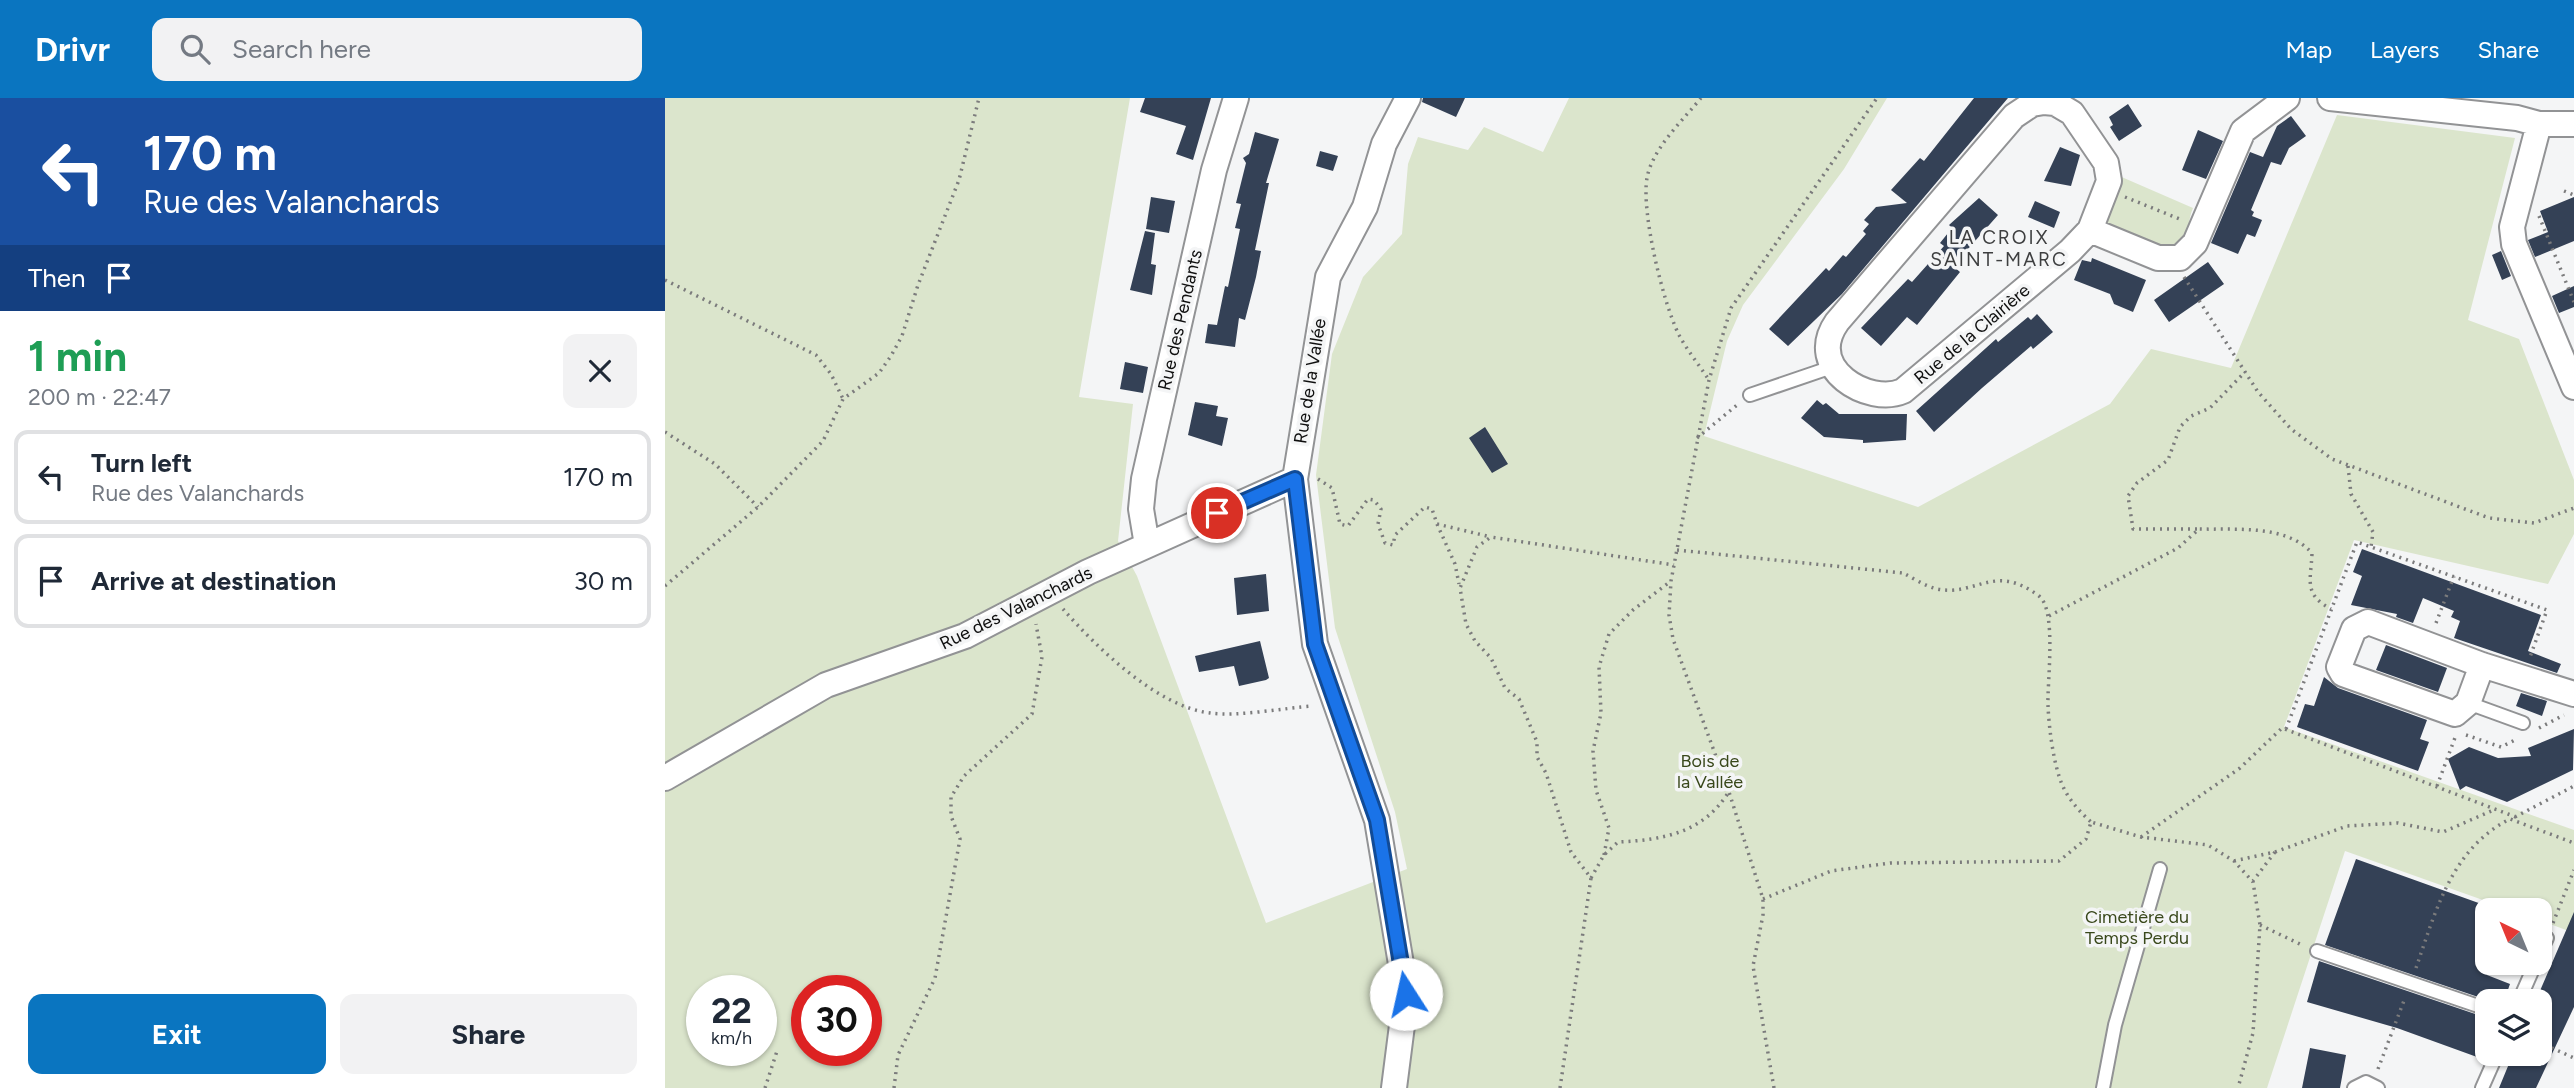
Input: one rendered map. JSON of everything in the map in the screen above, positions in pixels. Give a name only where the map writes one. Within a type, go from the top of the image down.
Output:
[{"type":"street","name":"Rue des Pendants","points":[[1147,545],[1141,509],[1144,479],[1214,170],[1236,98]]},
{"type":"street","name":"Rue de la Vallée","points":[[1394,1088],[1406,994],[1377,820],[1315,644],[1301,477],[1328,277],[1365,206],[1384,144],[1408,98]]},
{"type":"street","points":[[2090,229],[2158,258],[2174,260],[2190,249],[2202,228],[2243,131],[2287,98]]},
{"type":"street","points":[[2330,98],[2517,118],[2539,124],[2574,124]]},
{"type":"street","points":[[1832,368],[1825,344],[1837,322],[2014,116],[2032,104],[2055,101],[2072,113],[2100,151],[2109,173],[2107,188]]},
{"type":"street","points":[[2539,124],[2512,227],[2514,244],[2574,387]]},
{"type":"street","name":"Rue de la Clairière","points":[[1832,368],[1838,374],[1871,391],[1887,396],[1903,391],[2070,251],[2090,229],[2107,188]]},
{"type":"street","name":"Rue des Valanchards","points":[[665,778],[826,685],[965,635],[1147,545],[1301,477]]},
{"type":"street","points":[[2482,664],[2463,708],[2451,713],[2340,671],[2339,662],[2354,629],[2363,622],[2574,694]]},
{"type":"lane","points":[[1750,395],[1832,368]]},
{"type":"lane","points":[[2463,708],[2523,723]]},
{"type":"lane","points":[[2103,1088],[2115,1025],[2160,869]]},
{"type":"lane","points":[[2317,951],[2475,1005]]},
{"type":"lane","points":[[2482,1088],[2492,1066]]},
{"type":"lane","points":[[2354,1088],[2364,1083],[2375,1086]]},
{"type":"path","points":[[665,586],[758,507],[823,441],[843,399],[879,373],[902,336],[918,285],[959,180],[979,98]]},
{"type":"path","points":[[1701,98],[1663,147],[1647,176],[1646,204],[1661,278],[1679,333],[1709,380]]},
{"type":"path","points":[[1774,1088],[1753,966],[1763,915],[1763,899],[1729,792],[1673,639],[1669,615],[1671,581],[1693,473],[1696,438],[1709,380],[1731,308],[1877,98]]},
{"type":"path","points":[[2525,183],[2574,302]]},
{"type":"path","points":[[2107,188],[2140,201],[2159,214],[2202,228]]},
{"type":"path","points":[[2564,191],[2574,195]]},
{"type":"path","points":[[2174,260],[2245,372],[2291,429],[2332,459],[2489,518],[2533,523],[2574,508]]},
{"type":"path","points":[[665,280],[816,355],[831,374],[843,399]]},
{"type":"path","points":[[2245,372],[2210,408],[2191,416],[2180,427],[2168,460],[2137,483],[2128,496],[2133,529],[2199,529],[2285,535],[2302,542],[2312,553],[2310,589],[2317,602],[2331,609]]},
{"type":"path","points":[[1696,438],[1750,395]]},
{"type":"path","points":[[665,432],[715,464],[758,507]]},
{"type":"path","points":[[2348,466],[2351,494],[2373,531],[2371,547]]},
{"type":"path","points":[[1301,477],[1319,479],[1332,488],[1340,524],[1348,526],[1368,499],[1374,500],[1381,509],[1378,524],[1385,543],[1393,545],[1395,535],[1425,507],[1432,509],[1455,564],[1467,624],[1475,641],[1491,658],[1505,688],[1519,699],[1537,742],[1537,757],[1546,773],[1571,852],[1591,878]]},
{"type":"path","points":[[1437,524],[1491,537],[1674,565]]},
{"type":"path","points":[[2049,616],[2178,548],[2199,529]]},
{"type":"path","points":[[1460,588],[1477,547],[1491,537]]},
{"type":"path","points":[[2286,729],[2357,541],[2547,610],[2522,678]]},
{"type":"path","points":[[1677,550],[1903,573],[1937,589],[1964,588],[1997,579],[2025,588],[2042,598],[2049,616],[2048,708],[2060,779],[2074,805],[2091,822],[2141,837],[2208,845],[2234,861],[2253,882],[2260,925],[2253,1033],[2238,1088]]},
{"type":"path","points":[[2428,644],[2454,576]]},
{"type":"path","points":[[1604,855],[1609,828],[1596,790],[1593,751],[1601,713],[1599,667],[1609,634],[1633,610],[1671,581]]},
{"type":"path","points":[[1043,595],[1060,606],[1096,646],[1173,703],[1211,714],[1336,704]]},
{"type":"path","points":[[894,1088],[898,1055],[935,978],[960,839],[951,816],[951,797],[964,776],[1032,714],[1042,657],[1043,595]]},
{"type":"path","points":[[2437,786],[2463,708]]},
{"type":"path","points":[[2141,837],[2240,768],[2282,728],[2496,809],[2574,843]]},
{"type":"path","points":[[2375,1086],[2446,883],[2489,830],[2574,786]]},
{"type":"path","points":[[1560,1088],[1591,878],[1604,855],[1618,842],[1654,841],[1698,825],[1719,807],[1729,792]]},
{"type":"path","points":[[2234,861],[2275,852],[2347,826],[2398,823],[2443,832],[2496,809]]},
{"type":"path","points":[[1763,899],[1831,871],[1890,863],[2059,861],[2086,839],[2091,831],[2091,822]]},
{"type":"path","points":[[2253,882],[2275,852]]},
{"type":"path","points":[[2552,925],[2574,870]]},
{"type":"path","points":[[2260,925],[2317,951]]},
{"type":"path","points":[[2552,1048],[2574,1058]]},
{"type":"path","points":[[765,1088],[772,1066]]},
{"type":"green space","name":"Bois de la Vallée","points":[[665,98],[1130,98],[1079,397],[1133,404],[1118,541],[1137,576],[1266,923],[1407,869],[1395,812],[1335,628],[1316,475],[1332,354],[1363,277],[1402,234],[1408,164],[1418,137],[1468,150],[1484,127],[1543,152],[1569,98],[1887,98],[1844,169],[1743,305],[1727,341],[1704,436],[1918,507],[2110,404],[2151,349],[2231,368],[2337,115],[2515,138],[2468,320],[2519,339],[2574,480],[2574,534],[2548,584],[2354,540],[2284,727],[2574,830],[2574,933],[2552,925],[2552,898],[2477,898],[2345,851],[2267,1088],[665,1088]]},
{"type":"green space","points":[[2117,175],[2193,208],[2183,245],[2158,250],[2104,222]]},
{"type":"building","points":[[1145,98],[1211,98],[1193,160],[1176,154],[1186,126],[1140,112]]},
{"type":"building","points":[[1423,98],[1465,98],[1456,117],[1422,102]]},
{"type":"building","points":[[1974,98],[2008,98],[1842,294],[1788,346],[1769,329],[1826,268],[1829,271],[1843,255],[1846,257],[1866,234],[1863,231],[1869,224],[1864,220],[1876,207],[1907,203],[1891,190],[1920,158],[1924,161]]},
{"type":"building","points":[[2128,104],[2142,126],[2119,141],[2110,127],[2113,125],[2109,117]]},
{"type":"building","points":[[2291,116],[2306,136],[2289,148],[2281,165],[2271,162],[2251,210],[2254,212],[2252,216],[2262,220],[2255,237],[2247,234],[2238,254],[2211,243],[2250,152],[2263,157],[2277,126]]},
{"type":"building","points":[[2198,130],[2223,141],[2206,179],[2182,170]]},
{"type":"building","points":[[1255,132],[1279,139],[1266,183],[1269,183],[1255,250],[1261,251],[1256,277],[1245,320],[1239,318],[1235,347],[1205,343],[1208,324],[1217,325],[1225,286],[1228,287],[1240,229],[1235,228],[1241,204],[1236,203],[1246,163],[1243,158],[1249,154]]},
{"type":"building","points":[[2060,147],[2080,155],[2071,186],[2044,181]]},
{"type":"building","points":[[1320,151],[1338,156],[1333,171],[1316,166]]},
{"type":"building","points":[[1151,197],[1175,201],[1169,233],[1146,229]]},
{"type":"building","points":[[2574,197],[2574,241],[2535,257],[2528,240],[2548,232],[2540,211]]},
{"type":"building","points":[[1979,198],[1998,215],[1953,266],[1960,272],[1917,325],[1907,317],[1881,346],[1861,328],[1908,279],[1912,282],[1944,246],[1940,243],[1952,228],[1949,225]]},
{"type":"building","points":[[2035,201],[2060,212],[2054,228],[2028,217]]},
{"type":"building","points":[[1145,231],[1155,233],[1151,264],[1156,265],[1152,295],[1130,290]]},
{"type":"building","points":[[2501,251],[2511,276],[2502,280],[2492,255]]},
{"type":"building","points":[[2092,258],[2146,280],[2133,312],[2114,304],[2110,294],[2074,280],[2082,260],[2091,262]]},
{"type":"building","points":[[2208,262],[2224,284],[2169,322],[2154,300]]},
{"type":"building","points":[[2574,286],[2574,307],[2559,313],[2552,296]]},
{"type":"building","points":[[2037,314],[2053,332],[2033,349],[2031,346],[1934,432],[1916,411],[1996,339],[1998,342],[2028,317],[2031,320]]},
{"type":"building","points":[[1125,362],[1148,367],[1143,393],[1120,389]]},
{"type":"building","points":[[1817,400],[1823,405],[1826,403],[1839,414],[1907,414],[1906,440],[1863,443],[1863,440],[1824,437],[1801,418]]},
{"type":"building","points":[[1195,402],[1218,406],[1216,416],[1228,418],[1222,446],[1188,435]]},
{"type":"building","points":[[1485,427],[1508,464],[1492,473],[1469,438]]},
{"type":"building","points":[[2362,549],[2541,615],[2528,651],[2561,664],[2557,673],[2454,638],[2460,621],[2451,617],[2454,611],[2423,598],[2413,623],[2396,617],[2397,614],[2351,605],[2362,576],[2353,572]]},
{"type":"building","points":[[1266,574],[1269,611],[1237,615],[1234,578]]},
{"type":"building","points":[[1260,641],[1269,678],[1266,680],[1239,686],[1234,666],[1199,672],[1195,656]]},
{"type":"building","points":[[2386,645],[2447,668],[2438,692],[2376,670]]},
{"type":"building","points":[[2324,677],[2338,688],[2427,720],[2420,739],[2429,742],[2418,771],[2297,727],[2305,704],[2314,706]]},
{"type":"building","points":[[2521,693],[2547,701],[2542,716],[2516,706]]},
{"type":"building","points":[[2574,729],[2573,770],[2507,802],[2466,786],[2460,790],[2448,759],[2469,747],[2498,758],[2531,756],[2528,748]]},
{"type":"building","points":[[2356,859],[2475,902],[2475,975],[2487,975],[2510,984],[2508,989],[2475,989],[2475,996],[2325,945]]},
{"type":"building","points":[[2574,912],[2574,1007],[2552,1054],[2552,989],[2541,989],[2547,975],[2552,975],[2552,963]]},
{"type":"building","points":[[2319,961],[2475,1014],[2475,1056],[2397,1028],[2307,1002]]},
{"type":"building","points":[[2310,1048],[2346,1055],[2340,1088],[2302,1088]]},
{"type":"building","points":[[2508,1066],[2546,1066],[2536,1088],[2499,1088]]},
{"type":"district","name":"LA CROIX SAINT-MARC","points":[[1999,248]]},
{"type":"route","points":[[1217,513],[1295,479],[1315,644],[1377,820],[1406,994]]},
{"type":"park label","name":"Cimetière du Temps Perdu","points":[[2137,927]]}]
